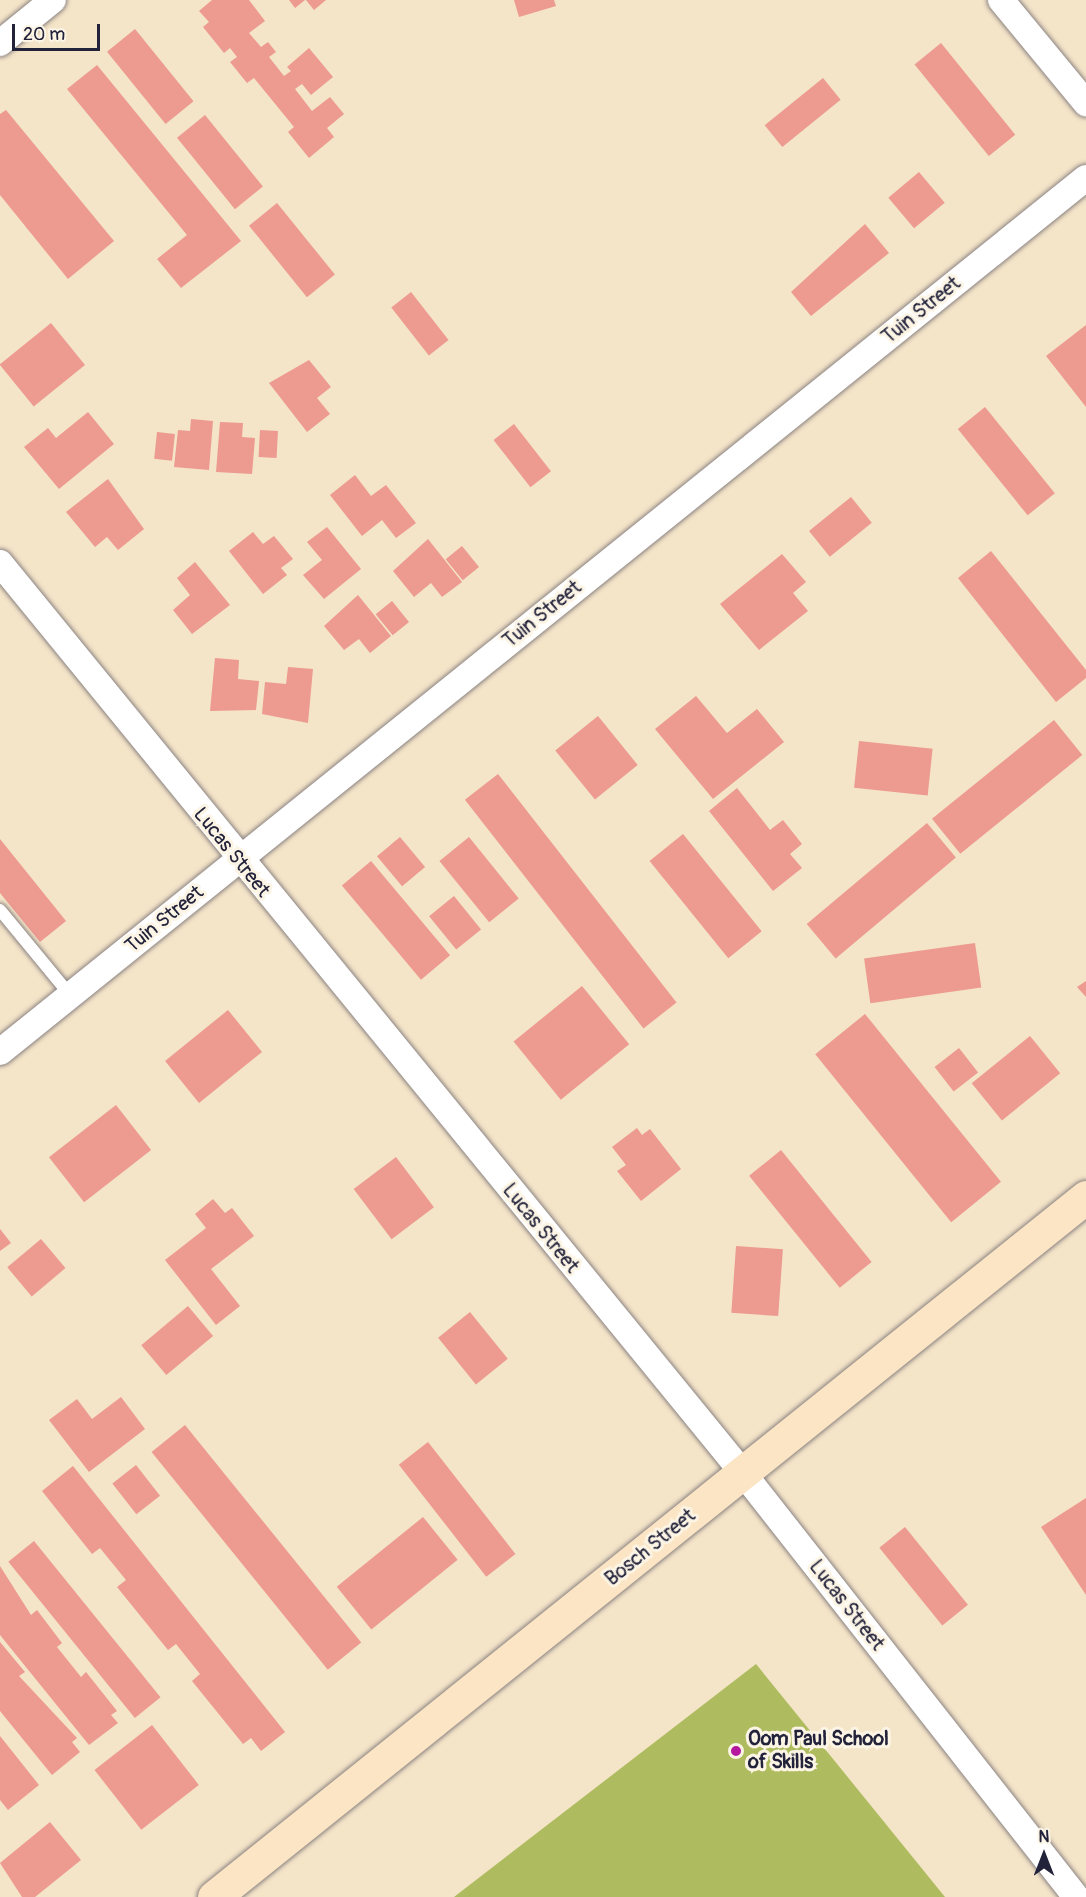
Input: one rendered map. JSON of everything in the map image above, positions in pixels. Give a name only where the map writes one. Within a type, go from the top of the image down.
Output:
[{"type":"street","points":[[0,43],[53,0]]},
{"type":"street","points":[[1001,0],[1086,103]]},
{"type":"street","name":"Tuin Street","points":[[0,1052],[1086,178]]},
{"type":"street","name":"Lucas Street","points":[[0,563],[237,859],[743,1473],[1076,1897]]},
{"type":"street","name":"Bosch Street","points":[[214,1897],[1086,1197]]},
{"type":"lane","points":[[0,910],[70,995]]},
{"type":"green space","name":"Oom Paul School of Skills","points":[[756,1664],[945,1897],[454,1897]]},
{"type":"building","points":[[212,0],[249,0],[265,21],[249,33],[261,47],[268,42],[276,52],[269,57],[284,76],[291,71],[287,67],[309,48],[333,77],[311,95],[302,84],[295,89],[312,111],[330,97],[344,114],[327,128],[334,137],[309,158],[288,132],[294,127],[254,78],[247,83],[230,62],[237,57],[230,48],[224,53],[203,27],[209,22],[199,11]]},
{"type":"building","points":[[289,0],[305,0],[295,8]]},
{"type":"building","points":[[306,0],[326,0],[314,10]]},
{"type":"building","points":[[514,0],[554,0],[556,6],[519,17]]},
{"type":"building","points":[[135,29],[194,101],[166,124],[107,52]]},
{"type":"building","points":[[941,43],[1015,135],[989,156],[915,64]]},
{"type":"building","points":[[97,65],[241,241],[181,288],[157,259],[187,235],[67,89]]},
{"type":"building","points":[[823,78],[841,100],[782,147],[765,125]]},
{"type":"building","points":[[6,110],[114,241],[68,279],[0,195],[0,114]]},
{"type":"building","points":[[205,115],[263,186],[235,209],[177,138]]},
{"type":"building","points":[[919,172],[945,203],[914,228],[888,198]]},
{"type":"building","points":[[277,203],[335,274],[307,297],[249,226]]},
{"type":"building","points":[[865,224],[889,253],[811,316],[791,292]]},
{"type":"building","points":[[411,292],[449,340],[429,355],[391,307]]},
{"type":"building","points":[[51,323],[85,365],[34,407],[0,364]]},
{"type":"building","points":[[1086,325],[1086,407],[1046,356]]},
{"type":"building","points":[[309,360],[331,387],[317,398],[330,414],[307,432],[269,383]]},
{"type":"building","points":[[985,407],[1055,493],[1028,515],[958,429]]},
{"type":"building","points":[[88,412],[114,444],[59,489],[24,447],[48,428],[56,438]]},
{"type":"building","points":[[191,419],[213,421],[209,470],[174,467],[178,430],[190,431]]},
{"type":"building","points":[[220,422],[243,423],[242,437],[255,438],[252,474],[216,472]]},
{"type":"building","points":[[514,424],[551,471],[530,487],[494,440]]},
{"type":"building","points":[[260,430],[278,431],[277,458],[259,457]]},
{"type":"building","points":[[157,432],[175,434],[172,461],[154,459]]},
{"type":"building","points":[[355,475],[371,496],[386,485],[416,523],[396,538],[382,520],[362,536],[330,495]]},
{"type":"building","points":[[108,479],[144,529],[118,550],[107,537],[95,547],[66,512]]},
{"type":"building","points":[[851,497],[872,523],[830,557],[809,531]]},
{"type":"building","points":[[327,527],[361,569],[324,599],[303,575],[322,560],[307,542]]},
{"type":"building","points":[[253,532],[263,544],[274,536],[293,559],[281,568],[287,575],[263,594],[229,551]]},
{"type":"building","points":[[428,539],[462,582],[442,597],[431,583],[414,597],[393,571]]},
{"type":"building","points":[[462,546],[479,567],[463,580],[446,559]]},
{"type":"building","points":[[991,551],[1086,670],[1086,678],[1056,702],[958,578]]},
{"type":"building","points":[[782,554],[806,582],[793,593],[808,611],[759,650],[720,604]]},
{"type":"building","points":[[195,562],[230,605],[192,634],[173,610],[190,595],[177,578]]},
{"type":"building","points":[[358,595],[391,636],[370,653],[359,639],[344,650],[324,626]]},
{"type":"building","points":[[392,601],[409,622],[393,635],[376,614]]},
{"type":"building","points":[[215,658],[239,660],[238,679],[259,681],[256,710],[210,711]]},
{"type":"building","points":[[288,667],[313,669],[308,723],[262,714],[265,682],[286,684]]},
{"type":"building","points":[[696,696],[727,733],[757,709],[784,742],[713,799],[655,729]]},
{"type":"building","points":[[598,716],[638,765],[595,800],[555,751]]},
{"type":"building","points":[[1054,720],[1082,755],[960,854],[932,819]]},
{"type":"building","points":[[859,741],[933,749],[928,795],[854,788]]},
{"type":"building","points":[[498,774],[677,1003],[643,1028],[465,800]]},
{"type":"building","points":[[737,788],[770,830],[783,820],[802,844],[790,854],[802,868],[773,891],[709,811]]},
{"type":"building","points":[[927,823],[956,857],[836,958],[807,924]]},
{"type":"building","points":[[683,834],[762,931],[728,958],[650,861]]},
{"type":"building","points":[[400,837],[425,867],[402,886],[377,856]]},
{"type":"building","points":[[469,837],[519,898],[489,922],[439,861]]},
{"type":"building","points":[[0,839],[66,921],[40,942],[0,893]]},
{"type":"building","points":[[371,861],[450,955],[421,980],[342,885]]},
{"type":"building","points":[[454,896],[481,929],[456,950],[429,916]]},
{"type":"building","points":[[975,943],[981,988],[870,1003],[864,959]]},
{"type":"building","points":[[1086,981],[1086,997],[1077,987]]},
{"type":"building","points":[[582,986],[629,1044],[561,1100],[514,1041]]},
{"type":"building","points":[[228,1010],[262,1052],[199,1103],[165,1061]]},
{"type":"building","points":[[865,1014],[1001,1182],[951,1222],[815,1054]]},
{"type":"building","points":[[1030,1036],[1060,1073],[1002,1121],[972,1083]]},
{"type":"building","points":[[959,1048],[978,1072],[954,1092],[935,1067]]},
{"type":"building","points":[[116,1105],[151,1150],[84,1202],[49,1157]]},
{"type":"building","points":[[637,1128],[642,1135],[650,1129],[681,1169],[641,1201],[617,1171],[626,1165],[612,1147]]},
{"type":"building","points":[[781,1150],[872,1262],[840,1288],[749,1176]]},
{"type":"building","points":[[396,1157],[434,1207],[392,1239],[354,1189]]},
{"type":"building","points":[[213,1199],[225,1213],[232,1208],[254,1236],[211,1269],[240,1306],[216,1325],[165,1260],[206,1228],[195,1214]]},
{"type":"building","points":[[0,1229],[11,1243],[0,1251]]},
{"type":"building","points":[[41,1239],[65,1268],[32,1296],[7,1267]]},
{"type":"building","points":[[736,1246],[783,1249],[778,1316],[731,1313]]},
{"type":"building","points":[[188,1306],[213,1336],[166,1375],[141,1345]]},
{"type":"building","points":[[470,1312],[508,1359],[476,1384],[438,1338]]},
{"type":"building","points":[[121,1397],[145,1429],[89,1472],[49,1420],[77,1399],[92,1419]]},
{"type":"building","points":[[185,1425],[361,1643],[328,1670],[152,1452]]},
{"type":"building","points":[[428,1442],[515,1554],[486,1577],[399,1465]]},
{"type":"building","points":[[136,1465],[160,1496],[136,1514],[112,1483]]},
{"type":"building","points":[[73,1466],[285,1732],[261,1751],[251,1738],[243,1744],[192,1681],[200,1674],[176,1644],[168,1650],[117,1587],[126,1580],[100,1548],[92,1554],[42,1491]]},
{"type":"building","points":[[1086,1498],[1086,1595],[1041,1527]]},
{"type":"building","points":[[423,1517],[458,1560],[371,1630],[337,1587]]},
{"type":"building","points":[[905,1527],[968,1605],[942,1625],[879,1548]]},
{"type":"building","points":[[34,1541],[160,1697],[135,1718],[8,1562]]},
{"type":"building","points":[[0,1566],[31,1615],[37,1610],[62,1643],[57,1647],[81,1677],[86,1672],[117,1711],[111,1715],[118,1723],[89,1745],[0,1635]]},
{"type":"building","points":[[0,1642],[25,1672],[19,1676],[77,1738],[72,1742],[80,1752],[52,1775],[0,1711]]},
{"type":"building","points":[[152,1725],[199,1785],[141,1830],[94,1770]]},
{"type":"building","points":[[0,1736],[39,1785],[8,1810],[0,1800]]},
{"type":"building","points":[[50,1822],[81,1860],[35,1897],[22,1897],[0,1863]]},
{"type":"place","name":"Oom Paul School of Skills","points":[[736,1751]]}]
